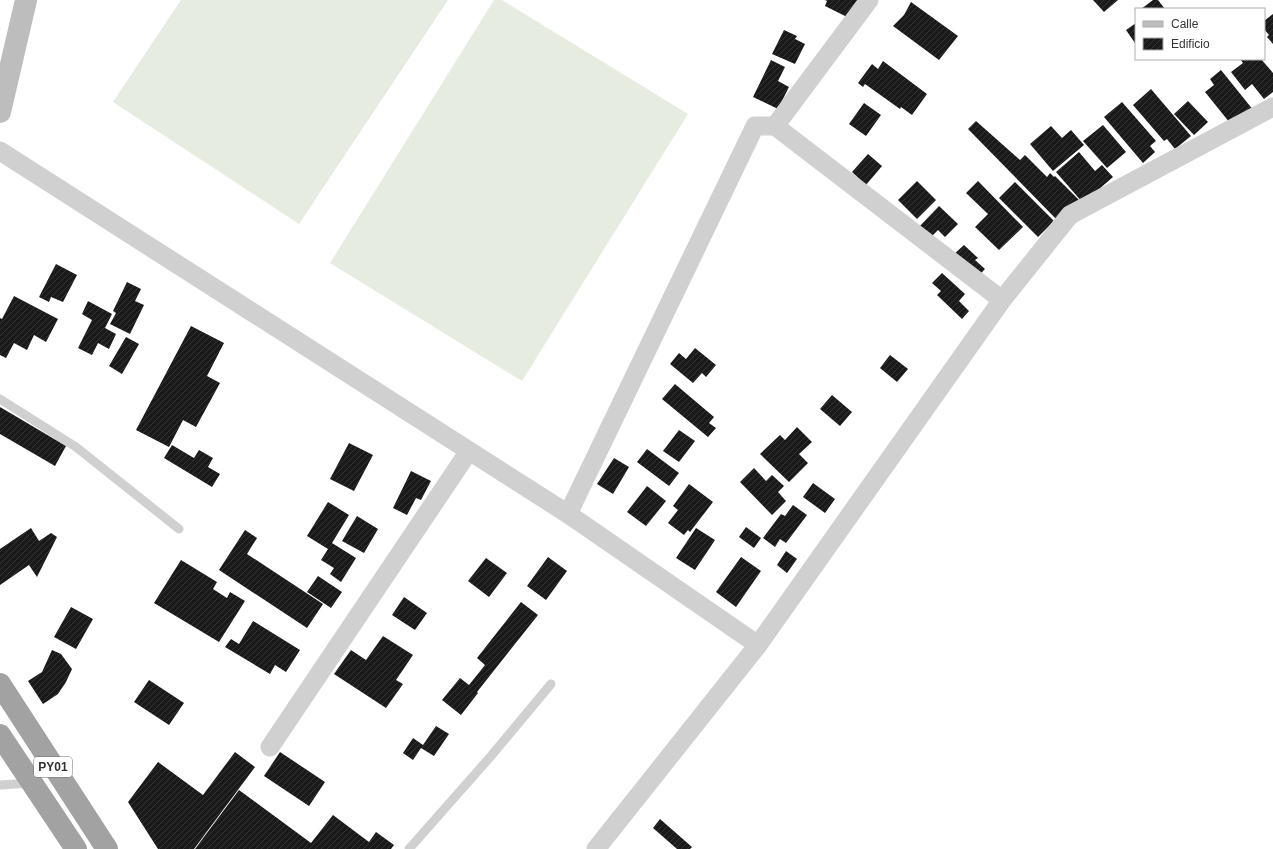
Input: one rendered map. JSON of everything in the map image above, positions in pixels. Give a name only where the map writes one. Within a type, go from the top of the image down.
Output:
[{"type":"highway","name":"PY01","points":[[0,684],[106,849]]},
{"type":"highway","name":"PY01","points":[[0,735],[76,849]]},
{"type":"main road","points":[[0,112],[26,0]]},
{"type":"street","points":[[775,126],[869,0]]},
{"type":"street","points":[[596,849],[758,645],[1002,300],[1070,215],[1273,108]]},
{"type":"street","points":[[568,514],[755,126],[775,126],[1002,300]]},
{"type":"street","points":[[0,151],[568,514],[758,645]]},
{"type":"street","points":[[270,747],[469,451]]},
{"type":"lane","points":[[0,398],[76,447],[179,529]]},
{"type":"lane","points":[[409,849],[491,756],[551,684]]},
{"type":"lane","points":[[0,785],[32,783]]},
{"type":"shaded area","points":[[181,0],[448,0],[299,224],[113,102]]},
{"type":"shaded area","points":[[494,0],[502,0],[688,114],[522,381],[330,263]]},
{"type":"building","points":[[825,0],[858,0],[849,18],[825,6],[827,1]]},
{"type":"building","points":[[1093,0],[1118,0],[1104,12]]},
{"type":"building","points":[[1153,0],[1158,0],[1164,8],[1142,8]]},
{"type":"building","points":[[911,2],[958,36],[939,60],[893,26],[904,15]]},
{"type":"building","points":[[1273,14],[1273,44],[1267,37],[1269,35],[1265,30],[1265,20]]},
{"type":"building","points":[[1135,24],[1135,43],[1126,30]]},
{"type":"building","points":[[784,30],[797,36],[795,39],[805,44],[795,64],[772,54]]},
{"type":"building","points":[[771,60],[785,67],[778,81],[789,87],[778,109],[753,97]]},
{"type":"building","points":[[1241,60],[1262,60],[1273,73],[1273,92],[1264,99],[1252,84],[1245,90],[1231,72],[1243,63]]},
{"type":"building","points":[[883,61],[927,94],[912,115],[901,107],[900,109],[865,84],[863,87],[858,83],[872,64],[878,69]]},
{"type":"building","points":[[1221,70],[1254,111],[1234,128],[1205,92],[1214,85],[1210,79]]},
{"type":"building","points":[[1151,89],[1191,136],[1175,149],[1167,139],[1164,141],[1133,105]]},
{"type":"building","points":[[1188,101],[1208,122],[1194,135],[1174,114]]},
{"type":"building","points":[[1122,102],[1156,141],[1150,146],[1155,152],[1143,163],[1104,117]]},
{"type":"building","points":[[864,103],[881,115],[866,136],[849,124]]},
{"type":"building","points":[[976,121],[1020,160],[1025,155],[1047,177],[1050,173],[1054,177],[1055,176],[1079,200],[1058,221],[968,129]]},
{"type":"building","points":[[1103,125],[1126,152],[1107,168],[1083,141]]},
{"type":"building","points":[[1051,126],[1062,138],[1071,130],[1084,145],[1053,171],[1030,144]]},
{"type":"building","points":[[1079,152],[1095,171],[1102,165],[1113,177],[1083,203],[1056,172]]},
{"type":"building","points":[[868,154],[882,166],[866,185],[852,172]]},
{"type":"building","points":[[917,181],[936,200],[917,219],[898,200]]},
{"type":"building","points":[[978,181],[1023,227],[999,250],[975,227],[988,214],[966,193]]},
{"type":"building","points":[[1015,182],[1054,221],[1038,237],[999,198]]},
{"type":"building","points":[[939,206],[958,224],[945,237],[938,230],[927,241],[916,230]]},
{"type":"building","points":[[964,245],[978,258],[975,260],[985,269],[976,279],[952,256]]},
{"type":"building","points":[[56,264],[77,275],[63,302],[51,297],[49,302],[39,297]]},
{"type":"building","points":[[942,273],[965,294],[959,301],[969,311],[962,319],[937,295],[941,291],[932,283]]},
{"type":"building","points":[[127,282],[141,289],[135,301],[144,305],[130,334],[110,324],[116,313],[113,311]]},
{"type":"building","points":[[14,296],[58,319],[46,342],[34,335],[27,350],[14,343],[6,358],[0,355],[0,318],[2,319]]},
{"type":"building","points":[[88,301],[112,314],[105,328],[116,334],[109,349],[98,343],[92,355],[78,348],[92,320],[82,314]]},
{"type":"building","points":[[191,326],[224,343],[207,376],[220,383],[196,427],[183,420],[169,447],[136,430]]},
{"type":"building","points":[[126,337],[139,344],[122,374],[109,366]]},
{"type":"building","points":[[695,348],[716,365],[706,377],[702,373],[693,383],[670,364],[679,353],[686,359]]},
{"type":"building","points":[[890,355],[908,369],[897,382],[880,368]]},
{"type":"building","points":[[675,384],[714,417],[709,423],[716,428],[708,437],[662,399]]},
{"type":"building","points":[[832,395],[852,412],[840,426],[820,409]]},
{"type":"building","points":[[0,407],[66,446],[55,466],[0,434]]},
{"type":"building","points":[[797,427],[812,442],[799,454],[808,463],[789,482],[760,454],[780,435],[785,440]]},
{"type":"building","points":[[679,430],[695,441],[679,462],[663,451]]},
{"type":"building","points":[[349,443],[373,455],[354,491],[330,479]]},
{"type":"building","points":[[172,445],[194,458],[199,450],[213,458],[208,467],[220,474],[212,487],[164,458]]},
{"type":"building","points":[[647,449],[679,473],[669,486],[637,462]]},
{"type":"building","points":[[614,458],[629,467],[613,494],[597,484]]},
{"type":"building","points":[[754,468],[766,481],[772,475],[784,486],[778,492],[786,501],[772,515],[740,482]]},
{"type":"building","points":[[411,471],[431,481],[421,500],[416,498],[407,515],[393,508]]},
{"type":"building","points":[[813,483],[835,499],[825,513],[803,497]]},
{"type":"building","points":[[689,484],[713,502],[690,532],[688,530],[684,535],[668,523],[678,510],[673,506]]},
{"type":"building","points":[[647,486],[666,501],[646,526],[627,512]]},
{"type":"building","points":[[328,502],[349,515],[332,543],[356,558],[341,582],[330,574],[334,568],[321,560],[328,549],[307,536]]},
{"type":"building","points":[[793,505],[807,515],[786,543],[780,539],[775,547],[763,538],[781,514],[785,516]]},
{"type":"building","points":[[357,516],[378,529],[364,553],[342,541]]},
{"type":"building","points":[[746,527],[761,538],[754,548],[739,537]]},
{"type":"building","points":[[31,528],[39,541],[51,533],[57,537],[37,577],[29,565],[0,585],[0,549]]},
{"type":"building","points":[[696,528],[715,540],[695,570],[676,558]]},
{"type":"building","points":[[245,530],[257,538],[247,554],[323,604],[307,628],[219,570]]},
{"type":"building","points":[[786,551],[797,559],[787,573],[777,565]]},
{"type":"building","points":[[548,557],[567,571],[546,600],[527,586]]},
{"type":"building","points":[[741,557],[761,571],[736,607],[716,592]]},
{"type":"building","points":[[486,558],[507,573],[489,597],[468,581]]},
{"type":"building","points":[[181,560],[217,582],[213,589],[227,598],[230,592],[245,601],[219,642],[154,603]]},
{"type":"building","points":[[318,576],[342,592],[331,608],[307,592]]},
{"type":"building","points":[[404,597],[427,613],[415,630],[392,615]]},
{"type":"building","points":[[521,602],[538,615],[477,692],[478,693],[461,715],[442,700],[460,678],[469,685],[485,665],[477,658]]},
{"type":"building","points":[[71,607],[93,619],[76,649],[54,637]]},
{"type":"building","points":[[253,621],[300,650],[286,672],[275,665],[270,674],[225,647],[231,639],[239,644]]},
{"type":"building","points":[[383,636],[413,655],[396,680],[403,684],[386,708],[334,674],[351,650],[366,660]]},
{"type":"building","points":[[52,650],[61,654],[72,669],[58,694],[43,704],[28,681],[42,672]]},
{"type":"building","points":[[149,680],[184,703],[169,725],[134,702]]},
{"type":"building","points":[[436,726],[449,734],[434,756],[421,748],[413,760],[403,753],[413,738],[423,745]]},
{"type":"building","points":[[235,752],[255,767],[194,849],[158,849],[128,802],[158,762],[203,795]]},
{"type":"building","points":[[280,752],[325,782],[309,806],[264,776]]},
{"type":"building","points":[[239,790],[311,843],[333,815],[369,842],[376,832],[394,845],[391,849],[195,849]]},
{"type":"building","points":[[660,819],[692,847],[690,849],[677,849],[653,828]]}]
